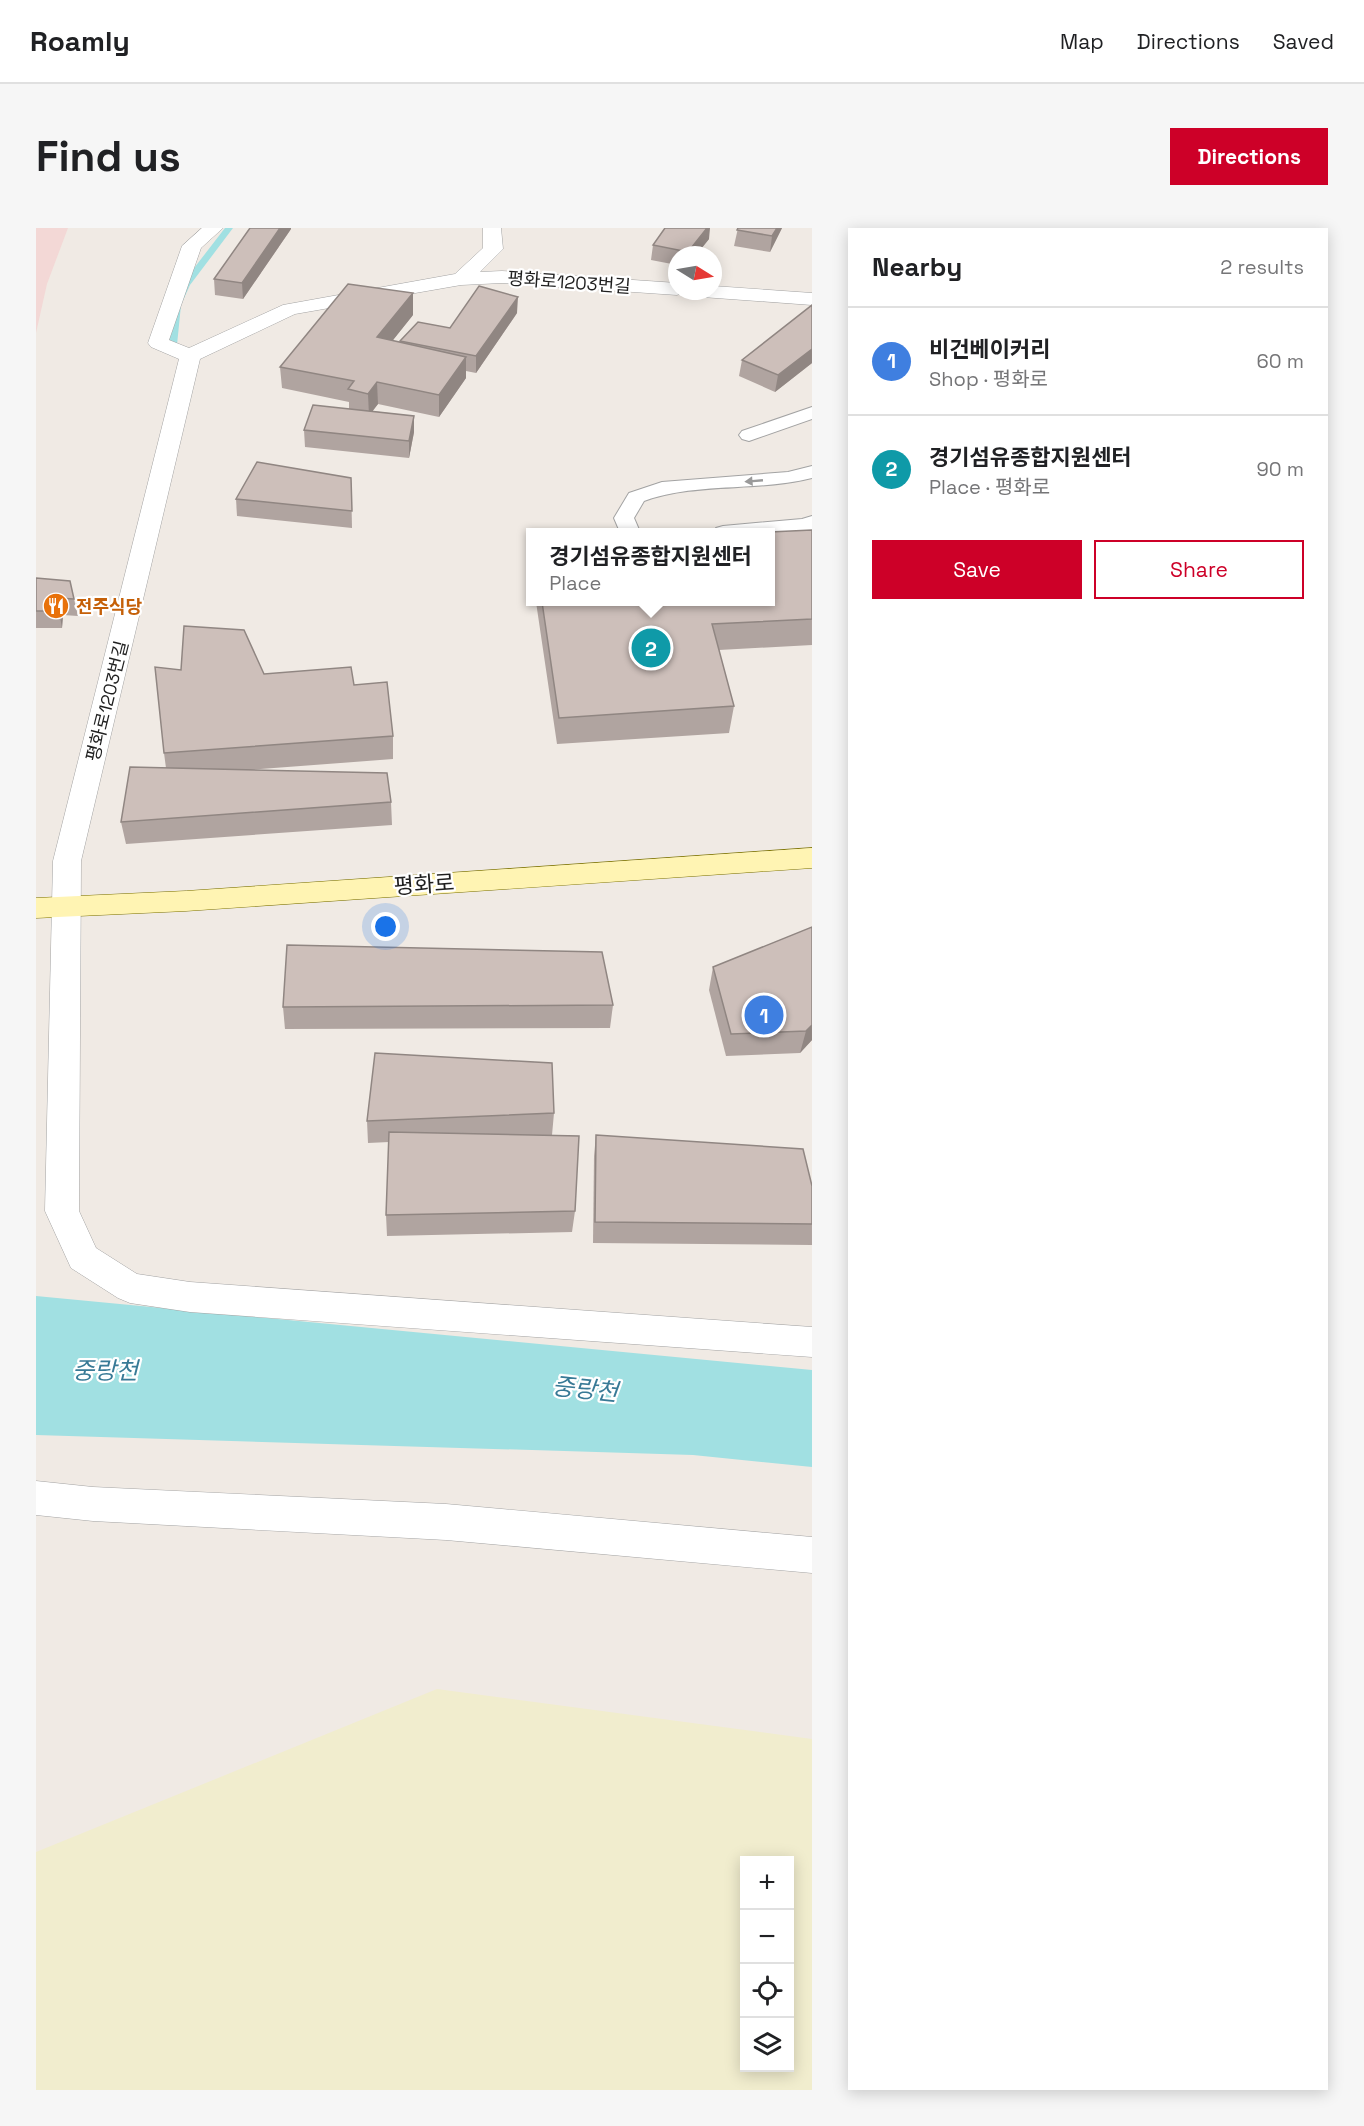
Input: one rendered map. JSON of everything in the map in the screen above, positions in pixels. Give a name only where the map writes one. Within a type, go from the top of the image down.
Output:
[{"type":"main road","name":"평화로","points":[[48,908],[812,858]]},
{"type":"street","points":[[190,356],[158,343],[192,246],[214,228]]},
{"type":"street","name":"평화로1203번길","points":[[461,279],[494,249],[492,228]]},
{"type":"street","name":"평화로1203번길","points":[[668,288],[502,277],[461,279],[290,309],[190,356],[67,861],[48,908],[62,1211],[83,1258],[130,1288],[190,1297],[812,1342]]},
{"type":"street","points":[[722,292],[812,298]]},
{"type":"street","points":[[36,1498],[446,1522],[812,1556]]},
{"type":"lane","points":[[749,435],[812,413]]},
{"type":"lane","points":[[628,528],[624,518],[636,497],[662,488],[788,478],[812,472]]},
{"type":"lane","points":[[771,528],[807,525],[812,522]]},
{"type":"shaded area","points":[[36,228],[68,228],[47,284],[36,333]]},
{"type":"shaded area","points":[[437,1689],[812,1739],[812,2090],[36,2090],[36,1852]]},
{"type":"water","name":"중랑천","points":[[36,1296],[812,1370],[812,1467],[693,1455],[36,1435]]},
{"type":"building","points":[[250,228],[280,228],[242,283],[214,279]]},
{"type":"building","points":[[665,228],[707,228],[693,246],[668,246],[668,248],[653,245]]},
{"type":"building","points":[[738,228],[777,228],[772,236],[737,230]]},
{"type":"building","points":[[348,284],[413,293],[377,337],[466,357],[439,395],[377,382],[368,394],[348,389],[354,381],[280,367]]},
{"type":"building","points":[[479,286],[518,297],[476,356],[400,341],[418,322],[450,328]]},
{"type":"building","points":[[812,305],[812,349],[778,375],[742,360]]},
{"type":"building","points":[[313,405],[414,416],[409,441],[304,430]]},
{"type":"building","points":[[257,462],[351,478],[352,511],[236,499]]},
{"type":"building","points":[[812,530],[812,619],[712,624],[734,706],[559,718],[543,606],[775,606],[775,532]]},
{"type":"building","points":[[36,578],[70,581],[74,599],[59,598],[59,611],[36,611]]},
{"type":"building","points":[[184,626],[244,630],[264,674],[351,667],[354,685],[387,682],[393,736],[164,753],[155,667],[181,670]]},
{"type":"building","points":[[130,767],[387,773],[391,802],[121,822]]},
{"type":"building","points":[[812,927],[812,1025],[806,1031],[731,1034],[713,967]]},
{"type":"building","points":[[287,945],[602,952],[613,1005],[283,1007]]},
{"type":"building","points":[[375,1053],[552,1063],[554,1113],[367,1121]]},
{"type":"building","points":[[389,1132],[579,1136],[575,1211],[386,1215]]},
{"type":"building","points":[[596,1135],[803,1149],[812,1186],[812,1224],[595,1222]]},
{"type":"waterway","points":[[172,345],[176,305],[186,285],[229,228]]},
{"type":"place","name":"전주식당","points":[[56,606]]},
{"type":"place","name":"경기섬유종합지원센터","points":[[651,648]]},
{"type":"place","name":"비건베이커리","points":[[764,1015]]}]
